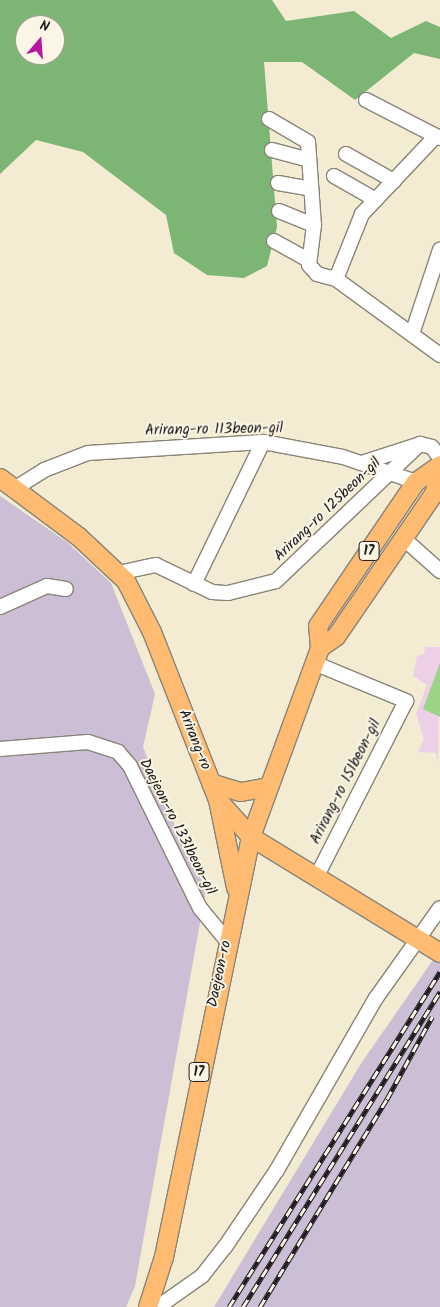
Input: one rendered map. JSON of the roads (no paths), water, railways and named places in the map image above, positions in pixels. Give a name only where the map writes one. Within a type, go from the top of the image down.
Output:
[{"type":"main road","name":"Daejeon-ro","points":[[148,1307],[164,1257],[227,941],[251,837],[317,655],[318,626],[416,482],[440,465]]},
{"type":"main road","name":"17","points":[[317,655],[336,638],[434,494],[440,474]]},
{"type":"main road","name":"Arirang-ro","points":[[0,478],[118,573],[138,599],[218,800],[251,837],[417,941],[440,953]]},
{"type":"main road","points":[[211,783],[241,792],[270,787]]},
{"type":"main road","points":[[218,800],[238,894]]},
{"type":"street","points":[[336,279],[362,214],[438,137],[366,100]]},
{"type":"street","points":[[269,119],[308,142],[314,225],[308,260]]},
{"type":"street","points":[[272,150],[309,160]]},
{"type":"street","points":[[346,154],[394,181]]},
{"type":"street","points":[[334,176],[376,200]]},
{"type":"street","points":[[278,182],[311,188]]},
{"type":"street","points":[[279,211],[314,225]]},
{"type":"street","points":[[274,241],[308,260],[317,274],[336,279],[440,355]]},
{"type":"street","points":[[412,334],[440,250]]},
{"type":"street","points":[[194,584],[263,442]]},
{"type":"street","name":"Arirang-ro 113beon-gil","points":[[14,488],[44,470],[88,453],[263,442],[297,445],[362,462],[416,482]]},
{"type":"street","points":[[362,462],[420,444],[432,447],[440,458]]},
{"type":"street","name":"Arirang-ro 125beon-gil","points":[[118,573],[156,565],[194,584],[228,593],[276,581],[420,444]]},
{"type":"street","points":[[403,538],[440,571]]},
{"type":"street","points":[[0,607],[47,586],[66,589]]},
{"type":"street","name":"Arirang-ro 151beon-gil","points":[[316,878],[406,701],[317,655]]},
{"type":"street","name":"Daejeon-ro 1331beon-gil","points":[[0,749],[88,742],[108,745],[118,752],[130,766],[200,908],[227,941]]},
{"type":"street","points":[[158,1307],[202,1276],[225,1247],[277,1170],[376,998],[440,908]]},
{"type":"railway","points":[[229,1307],[440,972]]},
{"type":"railway","points":[[243,1307],[440,992]]},
{"type":"railway","points":[[260,1307],[387,1099],[432,1017]]}]
